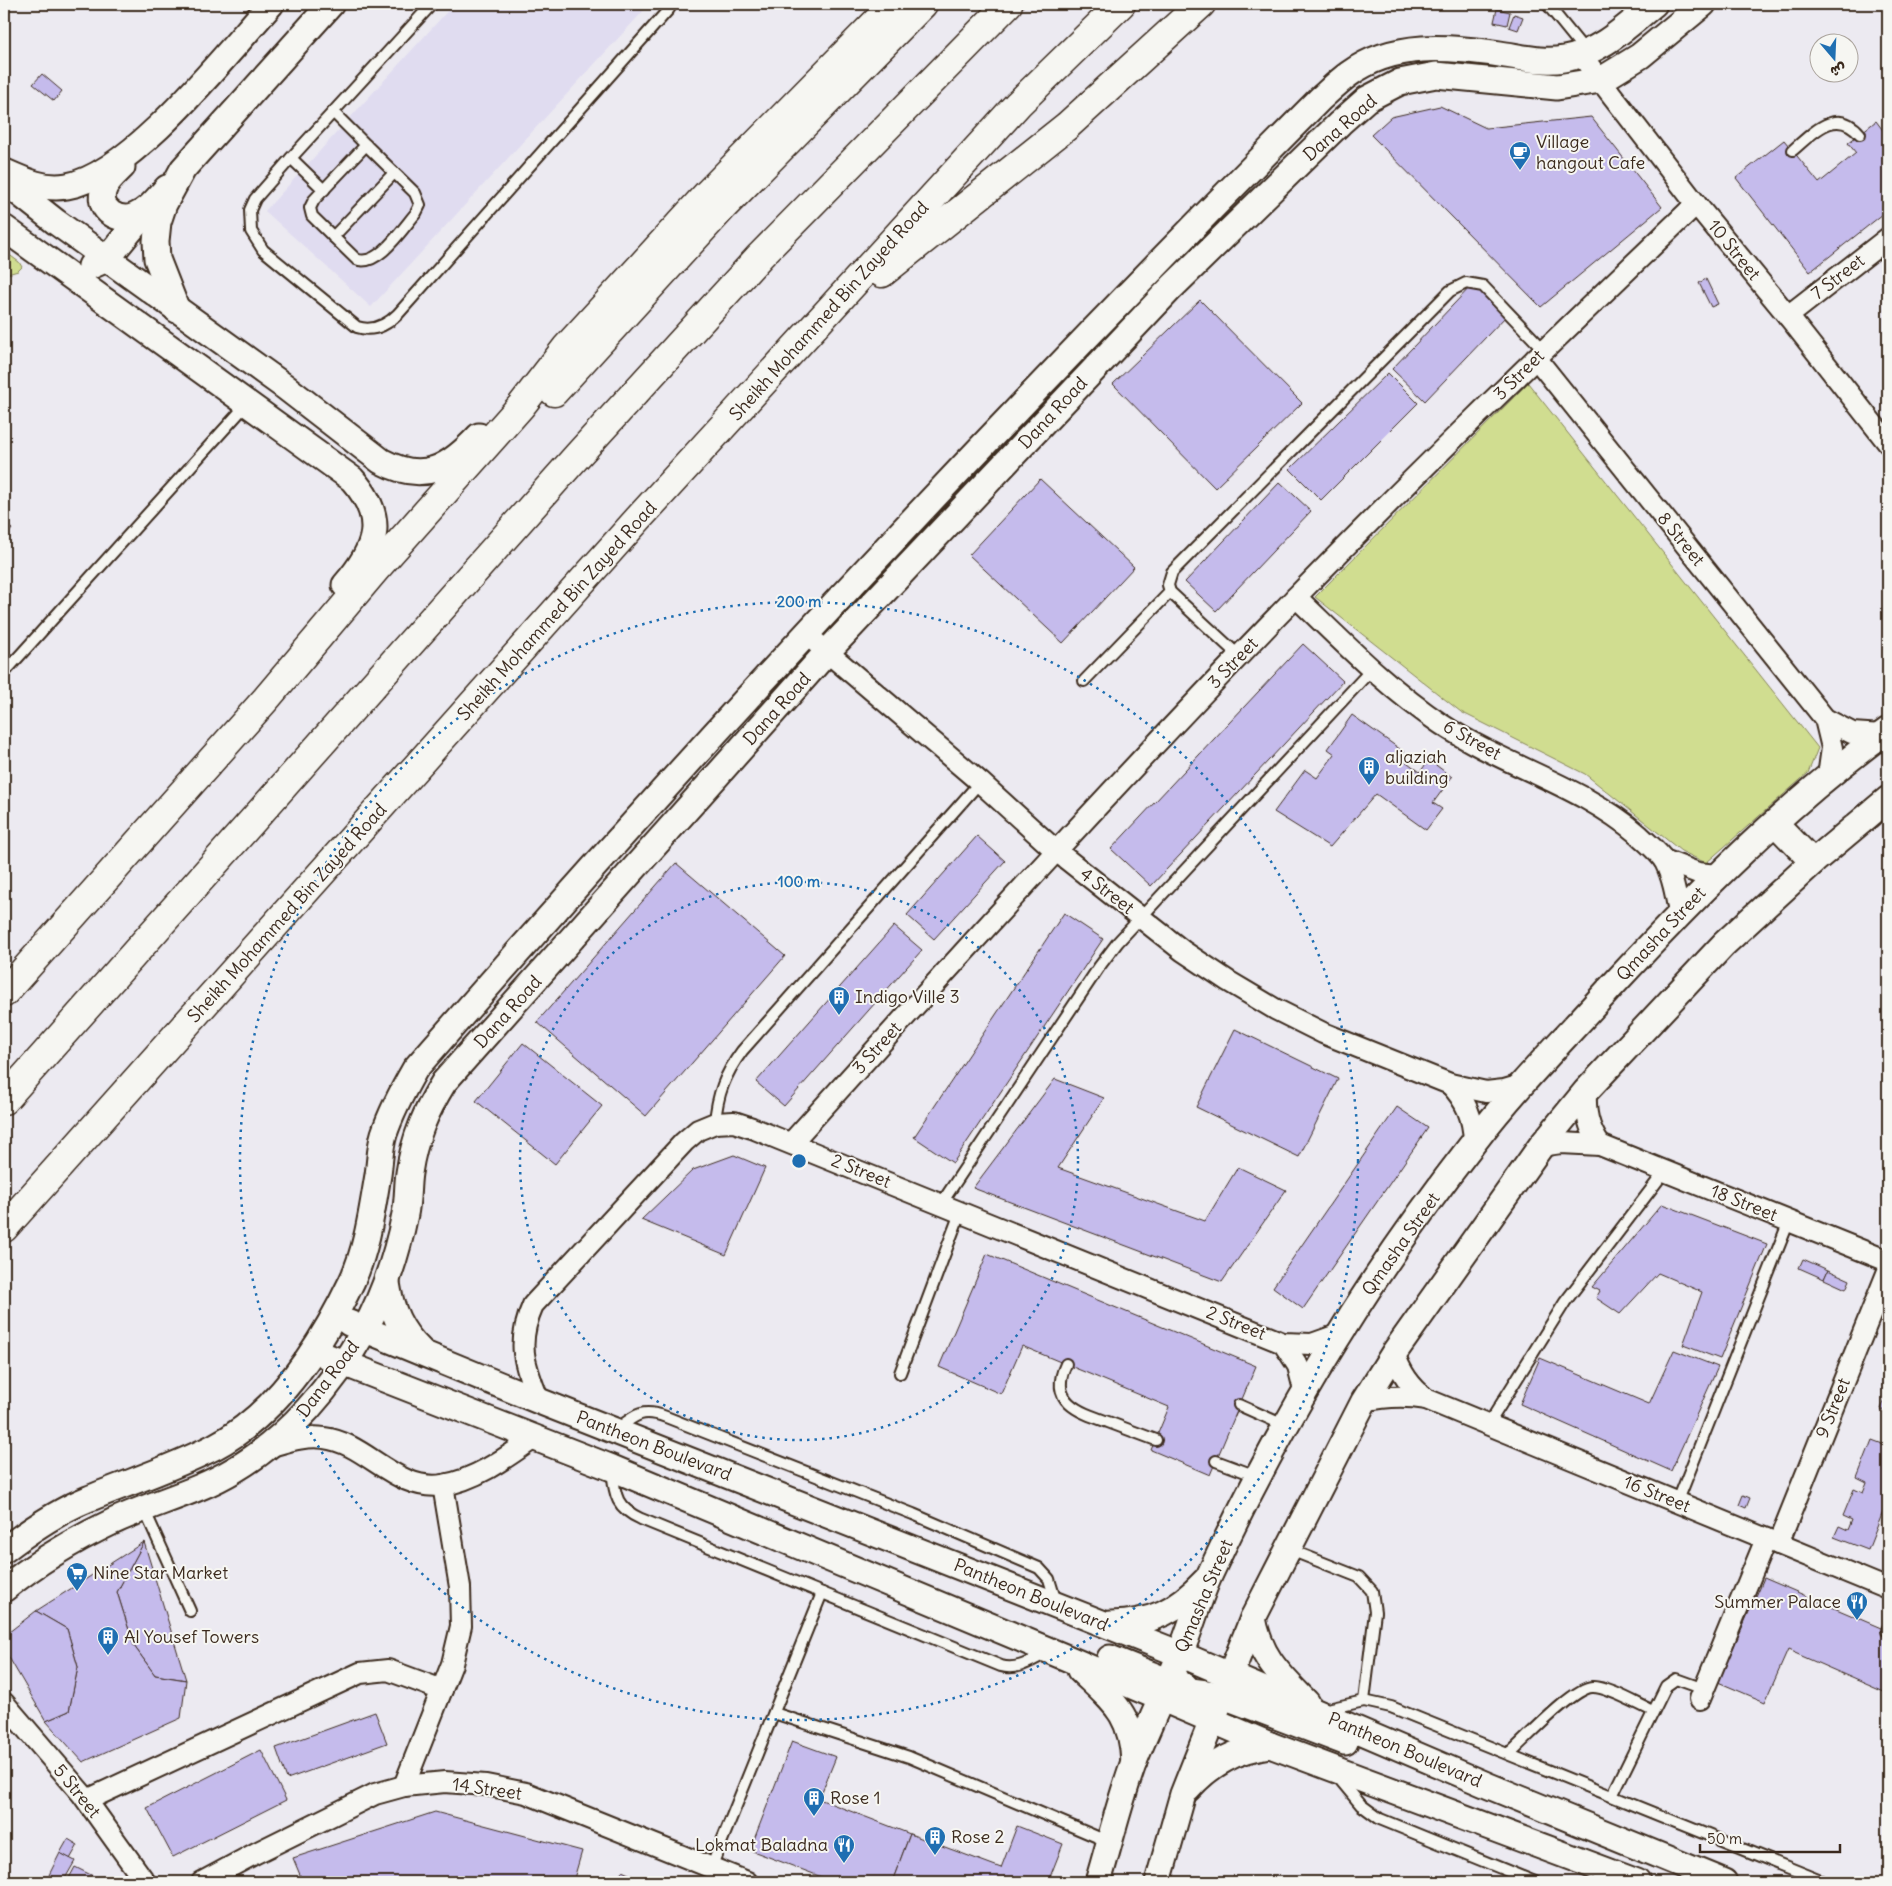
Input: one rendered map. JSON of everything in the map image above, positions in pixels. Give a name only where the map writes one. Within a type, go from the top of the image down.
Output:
[{"type":"highway","points":[[4,993],[266,699],[374,570],[521,406],[566,348],[709,192],[894,4]]},
{"type":"highway","points":[[309,649],[392,574],[723,207],[923,4]]},
{"type":"highway","points":[[4,1100],[591,440],[760,256],[1008,4]]},
{"type":"highway","name":"Sheikh Mohammed Bin Zayed Road","points":[[4,1228],[638,519],[1018,104],[1121,4]]},
{"type":"highway","points":[[820,322],[1067,126],[1201,4]]},
{"type":"street","points":[[148,208],[134,217],[118,217],[106,210],[102,197],[107,184],[271,4]]},
{"type":"street","points":[[36,251],[67,264],[81,267],[95,265],[107,259],[148,208],[331,4]]},
{"type":"street","name":"Dana Road","points":[[4,1550],[26,1533],[86,1500],[183,1462],[237,1433],[269,1405],[292,1379],[334,1318],[353,1279],[373,1208],[384,1135],[396,1101],[415,1069],[806,634],[1150,270],[1320,99],[1350,73],[1385,56],[1423,47],[1463,49],[1545,61],[1564,60],[1584,53],[1620,33],[1654,4]]},
{"type":"street","name":"Dana Road","points":[[4,1590],[63,1548],[113,1522],[201,1487],[235,1470],[266,1448],[321,1394],[344,1364],[364,1330],[386,1283],[398,1248],[406,1211],[408,1174],[414,1141],[426,1110],[444,1082],[827,652],[1171,288],[1367,98],[1400,82],[1436,75],[1557,87],[1601,80],[1640,56],[1703,4]]},
{"type":"street","name":"10 Street","points":[[1584,53],[1601,80],[1696,204],[1788,316],[1888,443]]},
{"type":"street","points":[[4,172],[29,183],[47,187],[66,186],[83,182],[100,175],[160,127]]},
{"type":"street","points":[[177,310],[162,277],[157,259],[156,240],[158,222],[164,204],[183,169]]},
{"type":"street","points":[[4,181],[107,259],[284,386],[381,460],[408,472],[437,469],[462,454],[516,396],[566,348]]},
{"type":"street","name":"3 Street","points":[[792,1142],[1056,850],[1239,656],[1540,354],[1696,204]]},
{"type":"street","points":[[4,228],[352,479],[369,504],[374,534],[365,562],[302,637],[287,659],[266,699]]},
{"type":"street","name":"7 Street","points":[[1788,316],[1888,238]]},
{"type":"street","name":"8 Street","points":[[1540,354],[1825,720],[1832,748],[1828,777]]},
{"type":"street","points":[[254,410],[284,386]]},
{"type":"street","name":"6 Street","points":[[1296,597],[1372,669],[1412,703],[1443,725],[1476,744],[1587,798],[1648,844],[1664,860],[1671,877],[1679,913]]},
{"type":"street","name":"4 Street","points":[[806,634],[980,782],[1056,850],[1183,951],[1275,1009],[1324,1033],[1450,1084],[1486,1092],[1504,1090],[1521,1085]]},
{"type":"street","name":"8 Street","points":[[1825,720],[1852,732],[1885,732]]},
{"type":"street","name":"Qmasha Street","points":[[1098,1882],[1134,1762],[1180,1654],[1208,1577],[1286,1427],[1340,1334],[1403,1238],[1474,1141],[1521,1085],[1679,913],[1717,875],[1828,777],[1885,732]]},
{"type":"street","points":[[1158,1882],[1183,1794],[1253,1618],[1364,1401],[1394,1353],[1541,1146],[1586,1091],[1724,944],[1813,862],[1888,799]]},
{"type":"street","points":[[1776,824],[1813,862]]},
{"type":"street","name":"6 Street","points":[[1664,860],[1698,873],[1717,875]]},
{"type":"street","name":"4 Street","points":[[1450,1084],[1461,1096],[1469,1110],[1473,1125],[1474,1141]]},
{"type":"street","points":[[1586,1091],[1587,1120],[1600,1146]]},
{"type":"street","name":"2 Street","points":[[539,1401],[523,1359],[522,1340],[525,1322],[533,1305],[684,1142],[698,1130],[715,1123],[734,1122],[792,1142],[960,1213],[1283,1342],[1312,1344],[1340,1334]]},
{"type":"street","name":"18 Street","points":[[1541,1146],[1560,1143],[1600,1146],[1888,1262]]},
{"type":"street","name":"9 Street","points":[[1702,1694],[1772,1542],[1888,1271]]},
{"type":"street","points":[[386,1283],[390,1304],[397,1322],[409,1339],[423,1353]]},
{"type":"street","name":"Pantheon Boulevard","points":[[334,1318],[1180,1654],[1225,1685],[1316,1712],[1396,1747],[1724,1882]]},
{"type":"street","name":"2 Street","points":[[1283,1342],[1298,1366],[1305,1394]]},
{"type":"street","name":"Pantheon Boulevard","points":[[312,1350],[612,1468],[1003,1632],[1059,1654],[1165,1690],[1211,1720],[1270,1746],[1637,1882]]},
{"type":"street","name":"16 Street","points":[[1394,1353],[1406,1379],[1426,1399]]},
{"type":"street","name":"16 Street","points":[[1364,1401],[1392,1396],[1426,1399],[1772,1542],[1887,1584]]},
{"type":"street","points":[[266,1448],[308,1437],[325,1438],[341,1442],[407,1480],[442,1485],[491,1466],[534,1438]]},
{"type":"street","points":[[404,1786],[458,1645],[462,1606],[442,1485]]},
{"type":"street","points":[[1104,1624],[1134,1624],[1163,1615],[1188,1599],[1208,1577]]},
{"type":"street","points":[[1253,1618],[1256,1637],[1264,1655],[1277,1672],[1316,1712]]},
{"type":"street","points":[[1003,1632],[1046,1633],[1165,1690],[1191,1691],[1225,1685],[1366,1749],[1396,1747]]},
{"type":"street","points":[[1059,1654],[1110,1699],[1125,1717],[1133,1739],[1134,1762]]},
{"type":"street","points":[[87,1800],[360,1673],[388,1670],[442,1690]]},
{"type":"street","name":"5 Street","points":[[4,1704],[87,1800],[145,1882]]},
{"type":"street","points":[[1183,1794],[1202,1772],[1227,1756],[1248,1749],[1270,1746]]},
{"type":"street","name":"14 Street","points":[[202,1882],[348,1806],[375,1794],[404,1786],[445,1782],[486,1785],[526,1794],[719,1874],[747,1882]]},
{"type":"lane","points":[[432,4],[290,158],[255,199],[250,210],[250,222],[255,241],[262,250],[357,327],[374,328],[398,314],[672,4]]},
{"type":"lane","points":[[1547,4],[1584,53]]},
{"type":"lane","points":[[333,112],[394,172],[418,197],[420,206],[416,214],[378,256],[369,261],[360,261],[333,237],[310,212],[311,204],[366,145]]},
{"type":"lane","points":[[1793,150],[1830,122],[1844,122],[1860,134]]},
{"type":"lane","points":[[290,158],[324,190]]},
{"type":"lane","points":[[333,237],[394,172]]},
{"type":"lane","points":[[1239,656],[1170,592],[1168,585],[1172,572],[1458,286],[1466,283],[1483,286],[1540,354]]},
{"type":"lane","points":[[4,673],[254,410]]},
{"type":"lane","points":[[1084,681],[1170,592]]},
{"type":"lane","points":[[941,1204],[1098,968],[1141,917],[1372,669]]},
{"type":"lane","points":[[715,1123],[716,1103],[722,1084],[730,1067],[742,1051],[980,782]]},
{"type":"lane","points":[[1488,1425],[1565,1302],[1664,1171]]},
{"type":"lane","points":[[900,1373],[960,1213]]},
{"type":"lane","points":[[1677,1502],[1789,1221]]},
{"type":"lane","points":[[1066,1364],[1061,1378],[1061,1385],[1065,1399],[1070,1405],[1082,1413],[1156,1440]]},
{"type":"lane","points":[[1240,1405],[1286,1427]]},
{"type":"lane","points":[[1216,1461],[1259,1477]]},
{"type":"lane","points":[[612,1468],[618,1501],[631,1514],[1007,1668],[1021,1666],[1059,1654]]},
{"type":"lane","points":[[144,1509],[190,1611]]},
{"type":"lane","points":[[1288,1549],[1358,1577],[1372,1591],[1375,1612],[1364,1701]]},
{"type":"lane","points":[[719,1874],[774,1713],[822,1593]]},
{"type":"lane","points":[[1612,1796],[1666,1686],[1676,1679],[1702,1694]]},
{"type":"lane","points":[[1509,1754],[1574,1695],[1592,1687],[1611,1692],[1653,1711]]},
{"type":"lane","points":[[1316,1712],[1364,1701],[1391,1706],[1824,1882]]},
{"type":"lane","points":[[774,1713],[909,1757],[1110,1842]]},
{"type":"lane","points":[[1330,1767],[1361,1805],[1380,1819],[1535,1882]]},
{"type":"shaded area","points":[[454,4],[643,4],[647,7],[371,307],[265,211]]},
{"type":"green space","points":[[4,251],[19,262],[22,267],[18,271],[4,275]]},
{"type":"green space","points":[[1528,383],[1818,748],[1808,773],[1706,863],[1681,851],[1585,774],[1461,712],[1315,597]]},
{"type":"building","points":[[1497,9],[1510,12],[1507,25],[1494,22]]},
{"type":"building","points":[[1514,14],[1523,17],[1518,30],[1509,27]]},
{"type":"building","points":[[42,74],[62,91],[54,101],[33,84]]},
{"type":"building","name":"Village hangout Cafe","points":[[1440,106],[1486,128],[1591,117],[1662,207],[1541,307],[1371,135],[1391,117]]},
{"type":"building","points":[[1876,121],[1888,137],[1888,210],[1810,272],[1736,178],[1784,140],[1819,183],[1856,153],[1848,143]]},
{"type":"building","points":[[1706,279],[1718,304],[1711,307],[1699,283]]},
{"type":"building","points":[[1473,284],[1507,315],[1425,401],[1392,369]]},
{"type":"building","points":[[1200,300],[1302,403],[1215,488],[1113,384]]},
{"type":"building","points":[[1388,373],[1418,403],[1321,500],[1290,469]]},
{"type":"building","points":[[1040,479],[1134,567],[1063,643],[969,555]]},
{"type":"building","points":[[1280,482],[1311,511],[1216,611],[1185,582]]},
{"type":"building","points":[[4,522],[12,529],[4,539]]},
{"type":"building","points":[[1303,644],[1343,681],[1151,886],[1111,849]]},
{"type":"building","name":"aljaziah building","points":[[1352,715],[1404,752],[1400,757],[1420,772],[1429,760],[1452,777],[1433,803],[1442,809],[1426,830],[1376,794],[1330,847],[1274,812],[1305,770],[1317,778],[1335,754],[1328,749]]},
{"type":"building","points":[[977,836],[1005,861],[934,939],[907,915]]},
{"type":"building","points":[[676,863],[785,956],[646,1116],[537,1022]]},
{"type":"building","points":[[1064,913],[1103,939],[953,1163],[914,1137]]},
{"type":"building","name":"Indigo Ville 3","points":[[894,926],[922,950],[784,1106],[756,1082]]},
{"type":"building","points":[[1235,1029],[1338,1079],[1299,1157],[1196,1107]]},
{"type":"building","points":[[523,1043],[602,1106],[555,1164],[476,1101]]},
{"type":"building","points":[[1055,1079],[1104,1098],[1058,1168],[1205,1221],[1238,1167],[1286,1190],[1222,1282],[973,1188]]},
{"type":"building","points":[[1397,1107],[1428,1128],[1303,1309],[1273,1287]]},
{"type":"building","points":[[734,1155],[765,1168],[726,1255],[641,1220],[693,1170]]},
{"type":"building","points":[[1662,1204],[1767,1244],[1720,1359],[1683,1345],[1702,1292],[1658,1273],[1620,1314],[1596,1298],[1600,1291],[1592,1287]]},
{"type":"building","points":[[987,1254],[1256,1366],[1210,1475],[1151,1450],[1169,1407],[1022,1346],[1001,1394],[939,1367]]},
{"type":"building","points":[[1803,1259],[1828,1270],[1824,1279],[1799,1268]]},
{"type":"building","points":[[1828,1270],[1850,1280],[1846,1289],[1824,1279]]},
{"type":"building","points":[[1674,1350],[1718,1367],[1671,1471],[1520,1404],[1540,1358],[1649,1404]]},
{"type":"building","points":[[1888,1392],[1888,1412],[1881,1409]]},
{"type":"building","points":[[1872,1440],[1888,1446],[1888,1499],[1868,1550],[1834,1537],[1839,1526],[1848,1530],[1852,1520],[1843,1516],[1854,1489],[1863,1493],[1867,1483],[1857,1478]]},
{"type":"building","points":[[1743,1495],[1750,1498],[1746,1508],[1739,1505]]},
{"type":"building","name":"Al Yousef Towers","points":[[144,1542],[186,1680],[155,1675],[134,1646],[117,1592]]},
{"type":"building","name":"Al Yousef Towers","points":[[144,1542],[117,1592],[134,1646],[155,1675],[186,1680],[181,1718],[83,1762],[46,1721],[69,1711],[78,1667],[67,1629],[36,1611]]},
{"type":"building","points":[[1764,1578],[1888,1631],[1888,1683],[1884,1692],[1788,1650],[1765,1702],[1718,1682]]},
{"type":"building","name":"Al Yousef Towers","points":[[36,1611],[67,1629],[78,1667],[69,1711],[46,1721],[4,1649],[4,1636]]},
{"type":"building","points":[[375,1712],[387,1743],[287,1779],[276,1748]]},
{"type":"building","name":"Rose 1","points":[[792,1741],[836,1757],[819,1799],[910,1834],[892,1882],[835,1882],[750,1850]]},
{"type":"building","points":[[261,1750],[286,1800],[173,1857],[147,1808]]},
{"type":"building","points":[[435,1812],[582,1851],[573,1882],[455,1882],[436,1877],[409,1882],[303,1882],[293,1858]]},
{"type":"building","name":"Rose 2","points":[[1017,1826],[1063,1844],[1048,1882],[892,1882],[910,1834],[1001,1868]]},
{"type":"building","points":[[68,1839],[78,1845],[70,1859],[60,1853]]},
{"type":"building","points":[[60,1853],[75,1861],[63,1882],[49,1875]]},
{"type":"building","points":[[75,1867],[105,1882],[67,1882]]},
{"type":"building","points":[[622,1871],[647,1882],[617,1882]]},
{"type":"place","name":"Village hangout Cafe","points":[[1520,171]]},
{"type":"place","name":"aljaziah building","points":[[1369,786]]},
{"type":"place","name":"Indigo Ville 3","points":[[839,1016]]},
{"type":"place","name":"Nine Star Market","points":[[77,1592]]},
{"type":"place","name":"Summer Palace","points":[[1857,1621]]},
{"type":"place","name":"Al Yousef Towers","points":[[108,1656]]},
{"type":"place","name":"Rose 1","points":[[814,1817]]},
{"type":"place","name":"Rose 2","points":[[935,1856]]},
{"type":"place","name":"Lokmat Baladna","points":[[844,1864]]}]
